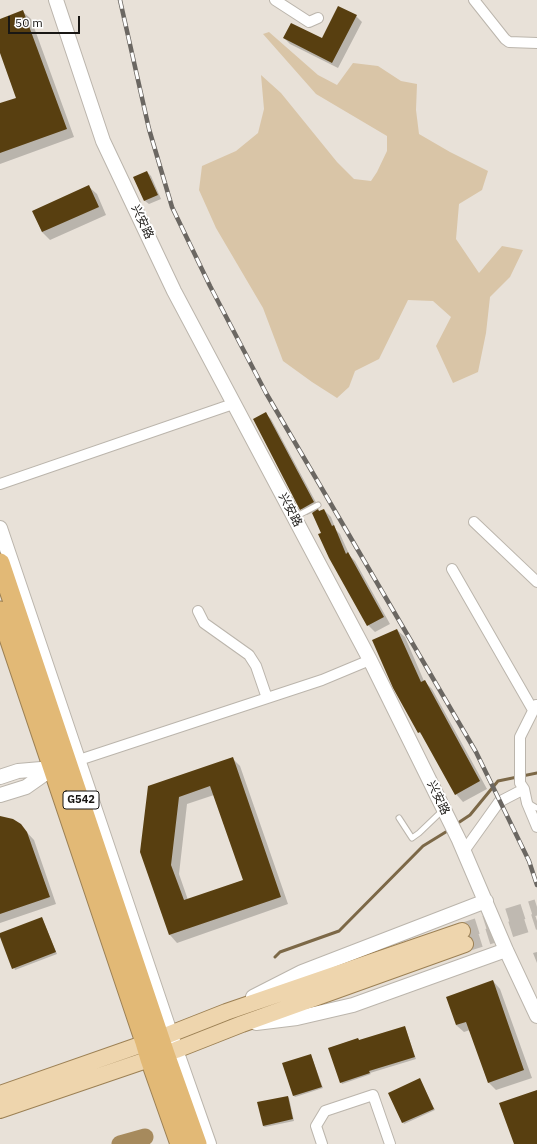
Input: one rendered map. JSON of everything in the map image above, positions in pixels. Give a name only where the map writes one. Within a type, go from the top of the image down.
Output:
[{"type":"highway","name":"G542","points":[[0,563],[161,1046],[198,1144]]},
{"type":"highway","name":"G542","points":[[0,611],[67,764]]},
{"type":"highway","name":"G542","points":[[161,1046],[180,1144]]},
{"type":"main road","points":[[0,1094],[161,1046],[242,1024],[463,937],[226,1012],[161,1046],[0,1110]]},
{"type":"street","name":"兴安路","points":[[56,0],[103,141],[174,291],[370,660],[462,846],[506,950],[537,1016]]},
{"type":"street","points":[[275,0],[309,22],[318,18]]},
{"type":"street","points":[[474,0],[487,15],[496,30],[505,39],[510,42],[537,43]]},
{"type":"street","points":[[0,484],[233,404]]},
{"type":"street","points":[[474,522],[537,582]]},
{"type":"street","points":[[0,528],[67,764]]},
{"type":"street","points":[[452,569],[535,706],[520,737],[520,772],[527,803],[537,827]]},
{"type":"street","points":[[198,611],[204,622],[249,655],[256,666],[267,698]]},
{"type":"street","points":[[0,777],[18,771],[67,764],[322,680],[370,660]]},
{"type":"street","points":[[0,795],[26,787],[67,764]]},
{"type":"street","points":[[462,846],[499,802],[522,786]]},
{"type":"street","points":[[226,1012],[302,972],[486,902]]},
{"type":"street","points":[[242,1024],[297,1018],[354,1005],[506,950]]},
{"type":"street","points":[[161,1046],[209,1144]]},
{"type":"street","points":[[322,1144],[316,1126],[325,1111],[373,1095],[390,1144]]},
{"type":"lane","points":[[294,518],[318,504]]},
{"type":"lane","points":[[527,803],[537,808]]},
{"type":"lane","points":[[399,818],[412,838],[445,811]]},
{"type":"shaded area","points":[[269,32],[318,75],[337,85],[353,63],[378,66],[401,81],[417,84],[416,110],[419,134],[450,152],[488,171],[482,190],[459,204],[456,239],[479,273],[502,246],[523,250],[510,277],[490,297],[486,333],[478,372],[453,383],[436,346],[451,317],[433,301],[408,300],[379,359],[355,371],[349,387],[337,398],[283,361],[263,308],[216,228],[199,190],[202,166],[236,151],[258,133],[264,109],[261,75],[281,93],[337,162],[354,179],[371,181],[387,151],[387,136],[316,94],[263,34]]},
{"type":"building","points":[[338,6],[357,15],[332,63],[283,38],[291,23],[322,38]]},
{"type":"building","points":[[23,10],[67,129],[0,153],[0,103],[16,98],[0,53],[0,19]]},
{"type":"building","points":[[147,171],[158,195],[144,201],[133,177]]},
{"type":"building","points":[[89,185],[99,207],[42,232],[32,211]]},
{"type":"building","points":[[266,412],[314,502],[300,510],[253,419]]},
{"type":"building","points":[[318,509],[319,511],[324,509],[332,526],[334,525],[346,554],[348,552],[384,617],[367,626],[329,558],[318,534],[321,533],[312,513]]},
{"type":"building","points":[[397,629],[421,682],[425,680],[480,781],[455,795],[420,732],[418,733],[393,688],[372,640]]},
{"type":"building","points":[[233,757],[281,897],[169,935],[140,852],[148,786]],"holes":[[[210,786],[243,880],[184,900],[171,865],[179,797]]]},
{"type":"building","points":[[0,816],[13,819],[21,824],[27,832],[50,897],[0,914]]},
{"type":"building","points":[[42,917],[56,952],[12,969],[0,937],[0,933]]},
{"type":"building","points":[[493,980],[524,1070],[488,1083],[466,1022],[456,1025],[446,997]]},
{"type":"building","points":[[405,1026],[415,1057],[369,1071],[370,1073],[340,1083],[328,1048],[358,1038],[359,1040]]},
{"type":"building","points":[[311,1054],[322,1087],[293,1096],[282,1063]]},
{"type":"building","points":[[420,1078],[434,1109],[402,1123],[388,1093]]},
{"type":"building","points":[[537,1090],[537,1144],[514,1144],[499,1103]]},
{"type":"building","points":[[288,1096],[293,1119],[263,1126],[257,1102]]},
{"type":"waterway","points":[[455,825],[470,815],[498,781],[537,773]]},
{"type":"waterway","points":[[275,957],[280,952],[339,931],[423,846],[449,830]]},
{"type":"waterway","points":[[120,1144],[145,1137]]},
{"type":"tunnel","points":[[462,931],[537,907]]},
{"type":"tunnel","points":[[465,944],[537,921]]},
{"type":"railway","points":[[120,0],[149,129],[172,207],[210,286],[266,393],[476,752],[529,861],[537,885]]}]
